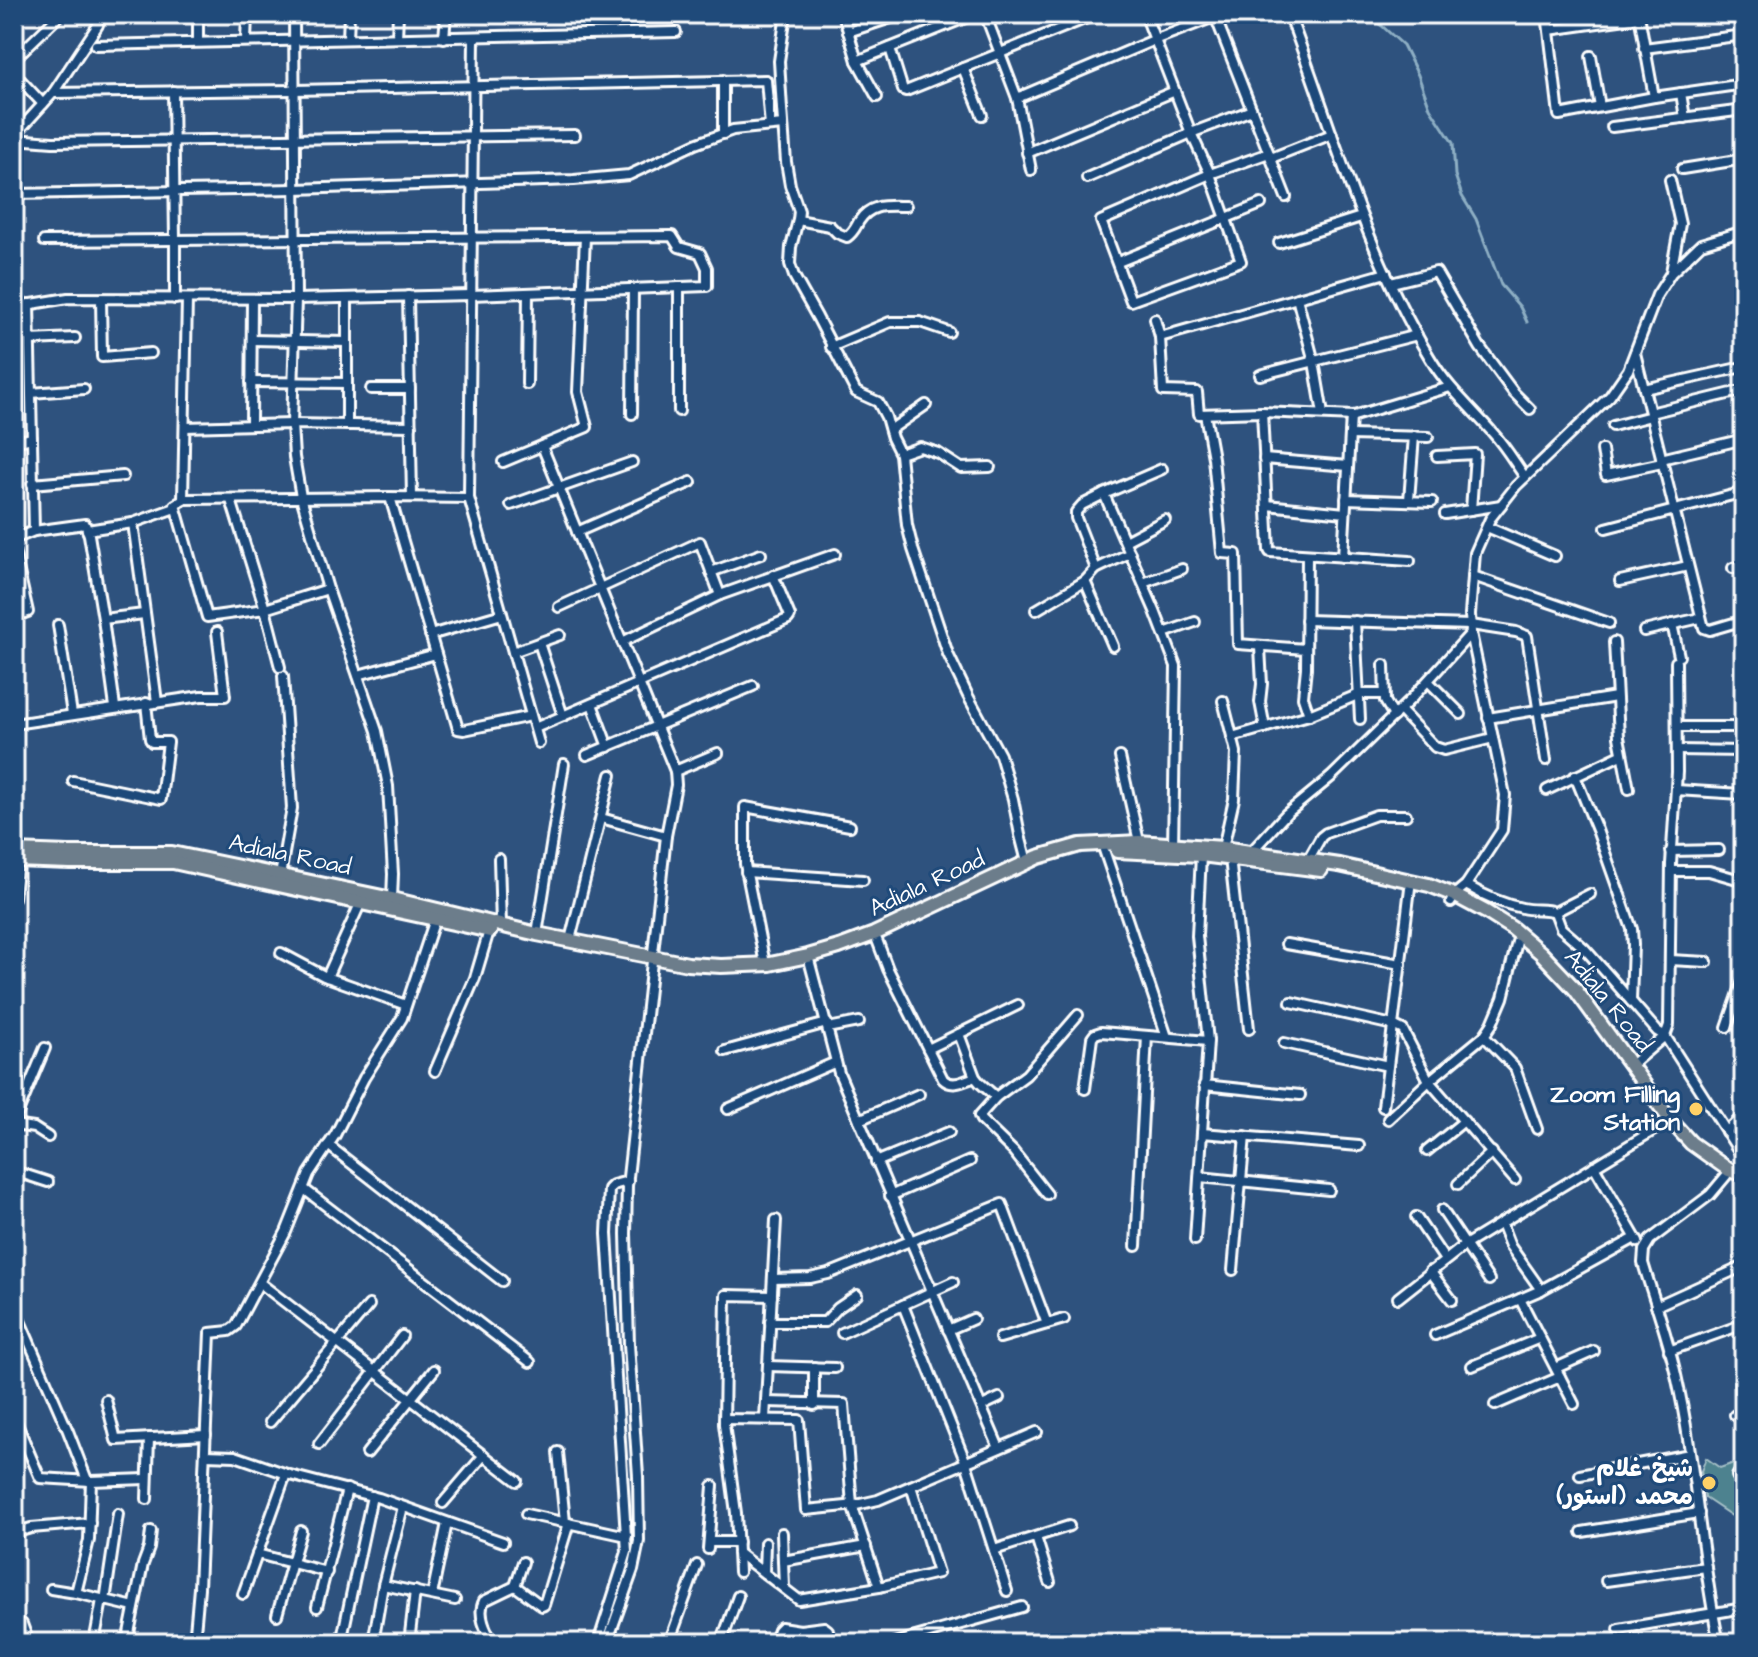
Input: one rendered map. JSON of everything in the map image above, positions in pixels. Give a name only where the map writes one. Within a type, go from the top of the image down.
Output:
[{"type":"main road","name":"Adiala Road","points":[[15,857],[69,853],[172,853],[392,899],[495,928],[652,961],[741,966],[809,960],[874,934],[1027,862],[1080,845],[1227,853],[1338,872],[1453,898],[1486,912],[1513,929],[1575,989],[1671,1121],[1691,1143],[1729,1170],[1744,1175]]},
{"type":"main road","name":"Adiala Road","points":[[15,857],[70,862],[173,862],[435,919],[570,940],[687,971],[741,973],[771,971],[877,940],[1027,869],[1083,851],[1140,847]]},
{"type":"main road","name":"Adiala Road","points":[[1173,848],[1201,855],[1251,852],[1308,860],[1429,885],[1453,898],[1517,942],[1570,994],[1664,1124],[1686,1149],[1726,1176],[1744,1183]]},
{"type":"street","points":[[14,59],[61,14]]},
{"type":"street","points":[[198,14],[198,42]]},
{"type":"street","points":[[246,41],[247,14]]},
{"type":"street","points":[[294,14],[294,457],[301,497],[328,589],[377,731],[388,786],[392,899]]},
{"type":"street","points":[[348,39],[349,14]]},
{"type":"street","points":[[397,38],[398,14]]},
{"type":"street","points":[[444,38],[446,14]]},
{"type":"street","points":[[786,14],[779,61],[783,125],[790,185],[799,211],[790,264],[856,392],[878,402],[886,417],[900,454],[907,525],[913,549],[948,654],[1000,755],[1027,862]]},
{"type":"street","points":[[843,14],[857,61],[877,97]]},
{"type":"street","points":[[848,32],[903,14]]},
{"type":"street","points":[[857,61],[975,14]]},
{"type":"street","points":[[985,14],[1017,98],[1031,170]]},
{"type":"street","points":[[890,48],[903,90],[906,91],[1097,14]]},
{"type":"street","points":[[1145,14],[1210,174],[1241,261],[1131,301],[1101,221],[1210,174],[1332,134]]},
{"type":"street","points":[[1289,14],[1361,217],[1417,335],[1450,387],[1495,435],[1525,477]]},
{"type":"street","points":[[1547,14],[1559,115],[1744,84]]},
{"type":"street","points":[[1017,98],[1219,15],[1286,197]]},
{"type":"street","points":[[1549,30],[1639,16],[1654,97]]},
{"type":"street","points":[[14,137],[53,93],[98,25]]},
{"type":"street","points":[[96,45],[676,32]]},
{"type":"street","points":[[1644,48],[1744,35]]},
{"type":"street","points":[[474,37],[469,498],[539,743]]},
{"type":"street","points":[[1591,56],[1600,107]]},
{"type":"street","points":[[963,68],[982,115]]},
{"type":"street","points":[[14,73],[43,104]]},
{"type":"street","points":[[723,80],[723,134]]},
{"type":"street","points":[[53,93],[766,80],[770,126]]},
{"type":"street","points":[[173,91],[175,299]]},
{"type":"street","points":[[1027,153],[1175,91]]},
{"type":"street","points":[[1681,93],[1685,118]]},
{"type":"street","points":[[1087,178],[1252,110]]},
{"type":"street","points":[[1612,127],[1744,110]]},
{"type":"street","points":[[14,194],[574,180],[629,175],[733,130],[783,125]]},
{"type":"street","points":[[14,137],[53,142],[575,135]]},
{"type":"street","points":[[1682,169],[1744,159]]},
{"type":"street","points":[[1670,180],[1680,224],[1671,273]]},
{"type":"street","points":[[1118,262],[1261,204]]},
{"type":"street","points":[[798,220],[830,226],[847,237],[868,210],[877,206],[906,206]]},
{"type":"street","points":[[1279,243],[1361,217]]},
{"type":"street","points":[[1453,898],[1466,885],[1502,830],[1505,795],[1471,629],[1475,553],[1490,519],[1525,477],[1610,396],[1628,370],[1657,295],[1671,273],[1701,244],[1742,232],[1744,247]]},
{"type":"street","points":[[14,307],[68,298],[296,299],[707,286],[707,268],[700,253],[679,247],[672,236],[44,241]]},
{"type":"street","points":[[503,462],[587,427],[578,392],[585,237]]},
{"type":"street","points":[[1391,283],[1436,272],[1480,347],[1514,393],[1530,409]]},
{"type":"street","points":[[1160,337],[1386,273]]},
{"type":"street","points":[[679,287],[679,411]]},
{"type":"street","points":[[632,414],[633,289]]},
{"type":"street","points":[[527,384],[528,293]]},
{"type":"street","points":[[408,296],[412,497]]},
{"type":"street","points":[[347,298],[347,425]]},
{"type":"street","points":[[1297,298],[1314,362],[1323,414]]},
{"type":"street","points":[[101,299],[102,357],[151,353]]},
{"type":"street","points":[[183,500],[187,299]]},
{"type":"street","points":[[251,425],[252,299]]},
{"type":"street","points":[[29,304],[34,531]]},
{"type":"street","points":[[1155,319],[1160,337],[1163,391],[1197,392],[1199,414],[1262,412],[1351,416],[1450,387]]},
{"type":"street","points":[[831,347],[890,322],[920,322],[949,332]]},
{"type":"street","points":[[1260,375],[1417,335]]},
{"type":"street","points":[[30,340],[75,338]]},
{"type":"street","points":[[252,340],[347,342]]},
{"type":"street","points":[[1635,352],[1704,628],[1710,630],[1744,620]]},
{"type":"street","points":[[1644,389],[1738,368]]},
{"type":"street","points":[[251,382],[347,383]]},
{"type":"street","points":[[31,393],[84,389]]},
{"type":"street","points":[[371,389],[410,389]]},
{"type":"street","points":[[1613,426],[1736,392]]},
{"type":"street","points":[[890,430],[926,405]]},
{"type":"street","points":[[1262,412],[1270,552],[1410,561]]},
{"type":"street","points":[[1205,414],[1213,458],[1222,553],[1236,554],[1238,644],[1306,649]]},
{"type":"street","points":[[1343,557],[1351,416]]},
{"type":"street","points":[[185,427],[292,424],[411,426]]},
{"type":"street","points":[[1350,435],[1428,437]]},
{"type":"street","points":[[1409,500],[1414,436]]},
{"type":"street","points":[[14,442],[32,438]]},
{"type":"street","points":[[1602,450],[1606,475],[1744,439]]},
{"type":"street","points":[[542,446],[675,771],[676,785],[666,836],[628,1181],[629,1344],[639,1541],[633,1570],[607,1643]]},
{"type":"street","points":[[900,454],[920,447],[938,453],[961,468],[990,467]]},
{"type":"street","points":[[1437,456],[1475,454],[1471,510]]},
{"type":"street","points":[[1264,459],[1348,466]]},
{"type":"street","points":[[511,505],[632,462]]},
{"type":"street","points":[[1096,569],[1076,512],[1082,505],[1104,494],[1162,469]]},
{"type":"street","points":[[32,484],[123,476]]},
{"type":"street","points":[[577,532],[691,482]]},
{"type":"street","points":[[1606,528],[1744,492]]},
{"type":"street","points":[[1104,494],[1176,666],[1173,848]]},
{"type":"street","points":[[390,497],[458,729],[531,716]]},
{"type":"street","points":[[87,530],[133,523],[175,508],[183,500],[469,498]]},
{"type":"street","points":[[1346,499],[1432,502]]},
{"type":"street","points":[[231,500],[282,672],[292,808],[280,876]]},
{"type":"street","points":[[1267,505],[1345,513]]},
{"type":"street","points":[[1445,514],[1502,505]]},
{"type":"street","points":[[175,508],[207,617],[265,609],[328,589]]},
{"type":"street","points":[[1125,541],[1165,520]]},
{"type":"street","points":[[133,523],[157,702]]},
{"type":"street","points":[[14,539],[34,531],[85,524],[115,707]]},
{"type":"street","points":[[1487,527],[1555,556]]},
{"type":"street","points":[[559,607],[700,542],[720,595]]},
{"type":"street","points":[[14,550],[28,612],[14,617]]},
{"type":"street","points":[[1036,610],[1085,581],[1096,569],[1130,553]]},
{"type":"street","points":[[711,572],[761,554]]},
{"type":"street","points":[[622,642],[720,595],[835,554]]},
{"type":"street","points":[[1307,555],[1303,697],[1309,715]]},
{"type":"street","points":[[1620,581],[1688,566]]},
{"type":"street","points":[[1733,568],[1744,566]]},
{"type":"street","points":[[1143,583],[1182,569]]},
{"type":"street","points":[[535,728],[788,619],[790,616],[773,575]]},
{"type":"street","points":[[1473,576],[1609,623]]},
{"type":"street","points":[[1085,581],[1113,646]]},
{"type":"street","points":[[103,619],[144,614]]},
{"type":"street","points":[[430,635],[502,614]]},
{"type":"street","points":[[1644,631],[1700,618]]},
{"type":"street","points":[[1306,620],[1516,632],[1527,636],[1546,760]]},
{"type":"street","points":[[1355,621],[1360,719]]},
{"type":"street","points":[[1164,633],[1195,622]]},
{"type":"street","points":[[1631,1065],[1665,1036],[1669,1025],[1678,659],[1672,624]]},
{"type":"street","points":[[58,625],[72,714]]},
{"type":"street","points":[[1251,852],[1286,814],[1331,777],[1397,713],[1471,629]]},
{"type":"street","points":[[14,724],[115,707],[225,696],[217,632]]},
{"type":"street","points":[[513,652],[560,635]]},
{"type":"street","points":[[1614,642],[1621,755],[1629,789]]},
{"type":"street","points":[[539,643],[563,716]]},
{"type":"street","points":[[1260,647],[1260,702],[1265,728]]},
{"type":"street","points":[[358,675],[436,654]]},
{"type":"street","points":[[1384,665],[1385,701],[1435,747],[1444,750],[1493,738]]},
{"type":"street","points":[[1428,681],[1461,714]]},
{"type":"street","points":[[587,755],[753,686]]},
{"type":"street","points":[[1232,737],[1309,715],[1360,694],[1384,694]]},
{"type":"street","points":[[1488,718],[1616,697]]},
{"type":"street","points":[[1223,701],[1236,752],[1227,853],[1249,1029]]},
{"type":"street","points":[[73,781],[161,799],[168,742],[152,742],[150,739],[146,703]]},
{"type":"street","points":[[592,704],[608,747]]},
{"type":"street","points":[[1677,727],[1736,727]]},
{"type":"street","points":[[1677,750],[1744,751]]},
{"type":"street","points":[[675,771],[718,753]]},
{"type":"street","points":[[1547,790],[1621,755]]},
{"type":"street","points":[[1120,757],[1140,847]]},
{"type":"street","points":[[537,934],[564,764]]},
{"type":"street","points":[[1676,790],[1742,794],[1744,773]]},
{"type":"street","points":[[570,940],[611,775]]},
{"type":"street","points":[[1575,776],[1632,929],[1631,1001]]},
{"type":"street","points":[[765,964],[746,872],[745,807],[850,826]]},
{"type":"street","points":[[1308,860],[1326,833],[1376,815],[1406,815]]},
{"type":"street","points":[[601,818],[666,836]]},
{"type":"street","points":[[1104,850],[1167,1037]]},
{"type":"street","points":[[1671,851],[1719,850]]},
{"type":"street","points":[[1195,1240],[1208,1041],[1197,936],[1201,855]]},
{"type":"street","points":[[14,898],[15,857]]},
{"type":"street","points":[[435,1071],[495,928],[499,859]]},
{"type":"street","points":[[1671,871],[1709,871],[1737,879]]},
{"type":"street","points":[[746,872],[863,880]]},
{"type":"street","points":[[1466,885],[1523,909],[1555,912],[1590,894]]},
{"type":"street","points":[[1383,1107],[1410,888]]},
{"type":"street","points":[[327,977],[361,902]]},
{"type":"street","points":[[1555,912],[1561,928],[1584,948],[1657,1031],[1665,1036],[1744,1159]]},
{"type":"street","points":[[194,1643],[210,1333],[229,1331],[236,1326],[260,1283],[286,1232],[309,1174],[402,1018],[435,919]]},
{"type":"street","points":[[877,940],[888,969],[943,1079],[948,1084],[954,1084],[975,1077]]},
{"type":"street","points":[[1388,1119],[1484,1036],[1503,998],[1517,942]]},
{"type":"street","points":[[1286,944],[1401,964]]},
{"type":"street","points":[[281,953],[327,977],[406,1005]]},
{"type":"street","points":[[809,960],[836,1062],[999,1448]]},
{"type":"street","points":[[1670,960],[1707,962]]},
{"type":"street","points":[[1727,1027],[1740,999],[1744,978]]},
{"type":"street","points":[[1291,1002],[1393,1025],[1403,1030],[1429,1081],[1515,1180]]},
{"type":"street","points":[[928,1049],[1018,1005]]},
{"type":"street","points":[[1047,1194],[1013,1151],[979,1116],[996,1097],[1026,1075],[1078,1015]]},
{"type":"street","points":[[725,1051],[827,1026],[859,1022]]},
{"type":"street","points":[[959,1034],[975,1077],[996,1097]]},
{"type":"street","points":[[1085,1089],[1095,1034],[1208,1041]]},
{"type":"street","points":[[1136,1246],[1147,1036]]},
{"type":"street","points":[[1484,1036],[1515,1068],[1537,1129]]},
{"type":"street","points":[[1284,1043],[1388,1066]]},
{"type":"street","points":[[45,1048],[14,1124],[28,1126],[48,1137]]},
{"type":"street","points":[[728,1109],[836,1062]]},
{"type":"street","points":[[1204,1085],[1300,1095]]},
{"type":"street","points":[[859,1120],[919,1094]]},
{"type":"street","points":[[1726,1132],[1744,1115]]},
{"type":"street","points":[[1427,1151],[1464,1121]]},
{"type":"street","points":[[1398,1298],[1465,1245],[1664,1124]]},
{"type":"street","points":[[876,1162],[949,1132]]},
{"type":"street","points":[[1202,1133],[1359,1146]]},
{"type":"street","points":[[1233,1270],[1245,1136]]},
{"type":"street","points":[[328,1145],[502,1281]]},
{"type":"street","points":[[1458,1184],[1492,1152]]},
{"type":"street","points":[[890,1196],[970,1161]]},
{"type":"street","points":[[1594,1166],[1644,1250]]},
{"type":"street","points":[[14,1171],[48,1182]]},
{"type":"street","points":[[1719,1643],[1676,1374],[1643,1263],[1644,1250],[1650,1240],[1710,1195],[1726,1176]]},
{"type":"street","points":[[1200,1177],[1329,1190]]},
{"type":"street","points":[[598,1643],[627,1552],[607,1234],[609,1189],[628,1181]]},
{"type":"street","points":[[304,1189],[530,1362]]},
{"type":"street","points":[[773,1279],[828,1274],[1002,1204],[1047,1324]]},
{"type":"street","points":[[1442,1210],[1489,1280]]},
{"type":"street","points":[[1416,1217],[1445,1260]]},
{"type":"street","points":[[765,1419],[776,1220]]},
{"type":"street","points":[[1501,1223],[1510,1246],[1541,1290]]},
{"type":"street","points":[[1435,1335],[1541,1290],[1635,1238]]},
{"type":"street","points":[[1656,1306],[1744,1266]]},
{"type":"street","points":[[1430,1271],[1452,1300]]},
{"type":"street","points":[[842,1333],[953,1282]]},
{"type":"street","points":[[260,1283],[517,1481]]},
{"type":"street","points":[[739,1572],[724,1419],[726,1295],[772,1296]]},
{"type":"street","points":[[770,1322],[825,1322],[857,1295]]},
{"type":"street","points":[[1520,1299],[1574,1404]]},
{"type":"street","points":[[270,1422],[369,1305]]},
{"type":"street","points":[[903,1305],[966,1463],[1007,1591]]},
{"type":"street","points":[[14,1307],[89,1480],[89,1540],[76,1593]]},
{"type":"street","points":[[948,1330],[973,1319]]},
{"type":"street","points":[[1000,1338],[1064,1319]]},
{"type":"street","points":[[1669,1351],[1744,1324]]},
{"type":"street","points":[[319,1444],[402,1336]]},
{"type":"street","points":[[1472,1366],[1540,1338]]},
{"type":"street","points":[[1495,1405],[1594,1351]]},
{"type":"street","points":[[768,1366],[835,1368]]},
{"type":"street","points":[[814,1367],[814,1405]]},
{"type":"street","points":[[367,1453],[434,1370]]},
{"type":"street","points":[[982,1406],[999,1398]]},
{"type":"street","points":[[106,1400],[116,1440],[206,1435]]},
{"type":"street","points":[[766,1402],[844,1404],[852,1505],[879,1587]]},
{"type":"street","points":[[1735,1415],[1744,1421]]},
{"type":"street","points":[[14,1417],[40,1478],[146,1479]]},
{"type":"street","points":[[724,1419],[799,1420],[806,1510],[878,1500],[1037,1432]]},
{"type":"street","points":[[147,1499],[149,1438]]},
{"type":"street","points":[[515,1586],[544,1605],[567,1522],[558,1452]]},
{"type":"street","points":[[1580,1475],[1690,1454]]},
{"type":"street","points":[[206,1455],[235,1456],[286,1474],[372,1496],[503,1542]]},
{"type":"street","points":[[443,1503],[484,1455]]},
{"type":"street","points":[[1744,1465],[1737,1476],[1744,1481]]},
{"type":"street","points":[[243,1594],[286,1474]]},
{"type":"street","points":[[713,1486],[709,1545],[738,1542]]},
{"type":"street","points":[[738,1553],[799,1600],[879,1587],[938,1573],[911,1486]]},
{"type":"street","points":[[317,1607],[347,1489]]},
{"type":"street","points":[[341,1643],[372,1496]]},
{"type":"street","points":[[373,1643],[383,1585],[403,1507]]},
{"type":"street","points":[[1582,1532],[1699,1513]]},
{"type":"street","points":[[94,1643],[118,1514]]},
{"type":"street","points":[[526,1514],[627,1536]]},
{"type":"street","points":[[14,1533],[31,1528],[90,1523]]},
{"type":"street","points":[[432,1595],[447,1523]]},
{"type":"street","points":[[994,1550],[1069,1526]]},
{"type":"street","points":[[127,1643],[151,1531]]},
{"type":"street","points":[[277,1615],[301,1531]]},
{"type":"street","points":[[782,1533],[784,1588]]},
{"type":"street","points":[[1036,1537],[1050,1582]]},
{"type":"street","points":[[764,1573],[765,1543]]},
{"type":"street","points":[[783,1561],[866,1546]]},
{"type":"street","points":[[257,1554],[327,1572]]},
{"type":"street","points":[[493,1643],[485,1626],[482,1604],[515,1586],[523,1562]]},
{"type":"street","points":[[669,1643],[697,1565]]},
{"type":"street","points":[[1606,1581],[1706,1567]]},
{"type":"street","points":[[383,1585],[455,1600]]},
{"type":"street","points":[[51,1589],[134,1607]]},
{"type":"street","points":[[409,1643],[415,1591]]},
{"type":"street","points":[[721,1643],[738,1596]]},
{"type":"street","points":[[894,1643],[1022,1607]]},
{"type":"street","points":[[1619,1629],[1744,1608]]},
{"type":"street","points":[[22,1624],[29,1643]]},
{"type":"street","points":[[773,1643],[781,1627],[800,1630],[824,1627],[828,1630],[830,1643]]},
{"type":"green space","points":[[1706,1458],[1720,1468],[1734,1463],[1740,1471],[1744,1497],[1732,1516],[1705,1498],[1701,1471]]},
{"type":"waterway","points":[[1364,14],[1403,45],[1430,108],[1453,143],[1455,175],[1462,196],[1476,219],[1501,285],[1520,307],[1527,322]]},
{"type":"place","name":"Zoom Filling Station","points":[[1696,1109]]},
{"type":"place","name":"شیخ غلام محمد (استور)","points":[[1709,1483]]}]
